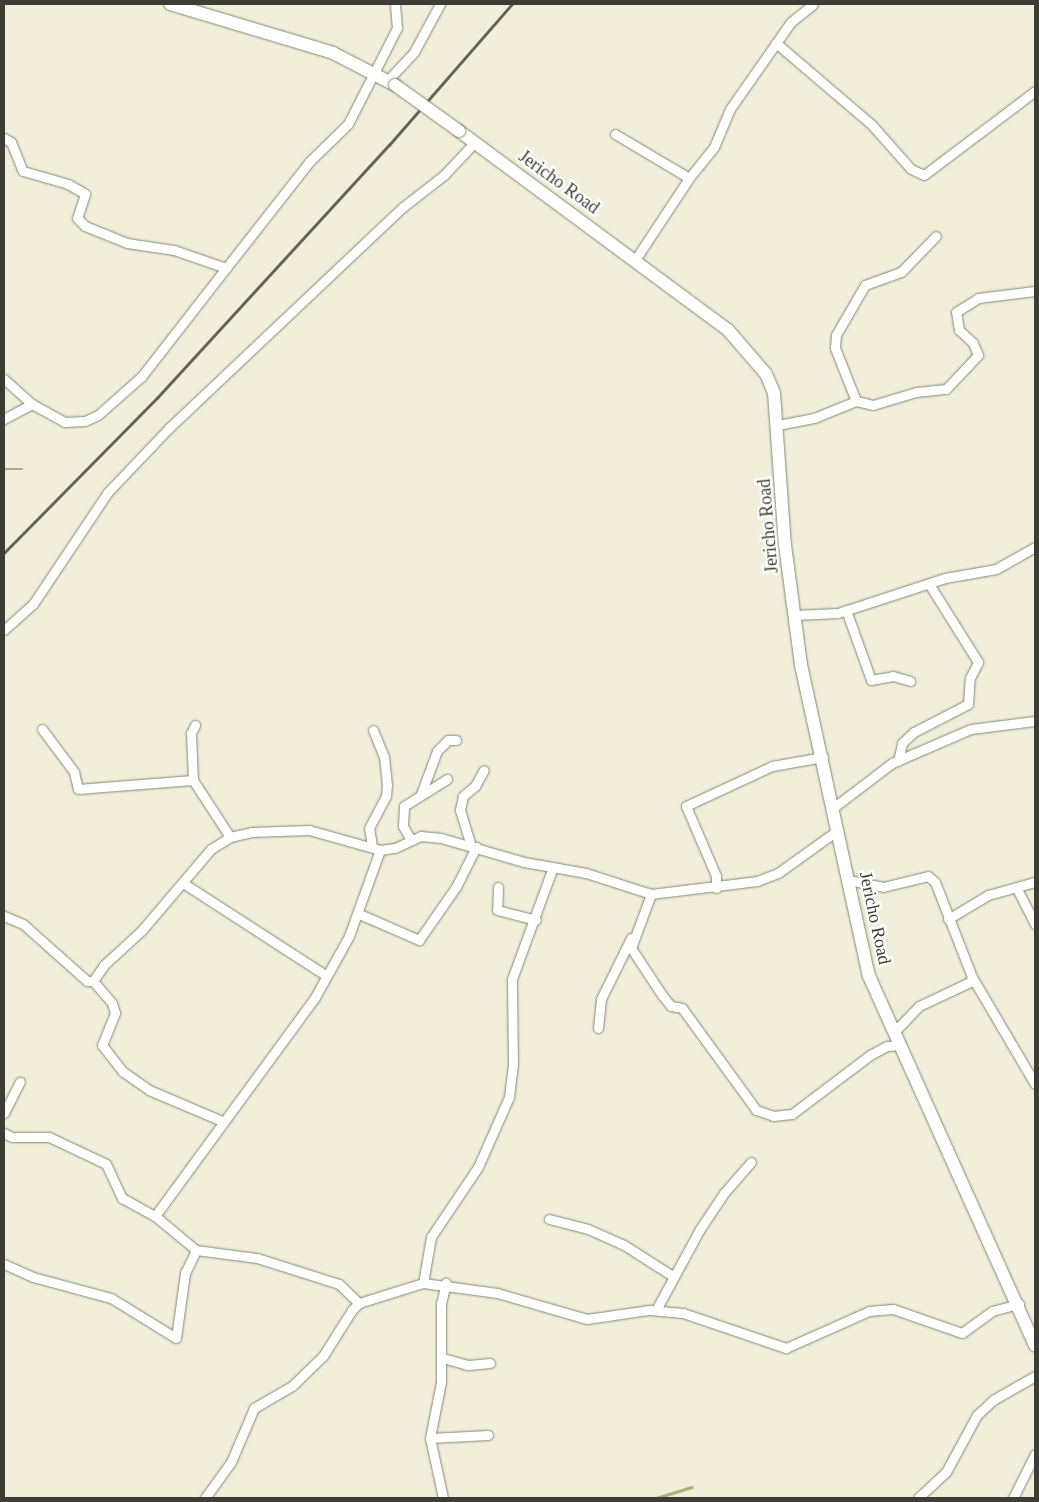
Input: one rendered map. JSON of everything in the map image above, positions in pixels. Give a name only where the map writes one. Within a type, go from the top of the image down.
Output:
[{"type":"street","name":"Jericho Road","points":[[170,4],[191,7],[281,35],[376,73],[392,82],[635,260],[752,354],[774,393],[778,425],[785,545],[801,666],[823,757],[869,976],[1019,1304],[1035,1345]]},
{"type":"street","points":[[392,82],[414,52],[440,4]]},
{"type":"street","points":[[635,260],[689,178],[714,148],[730,109],[791,22],[813,4]]},
{"type":"street","points":[[4,379],[32,404],[64,422],[85,421],[98,415],[142,376],[308,162],[348,124],[376,73],[397,28],[395,6]]},
{"type":"street","points":[[776,43],[870,124],[911,170],[924,175],[1035,91]]},
{"type":"street","points":[[615,134],[689,178]]},
{"type":"street","points":[[4,138],[11,142],[23,171],[68,184],[85,194],[78,218],[85,226],[127,243],[174,250],[226,268]]},
{"type":"street","points":[[4,630],[33,604],[108,492],[169,428],[403,207],[444,175],[475,142]]},
{"type":"street","points":[[856,401],[835,348],[836,335],[865,285],[901,272],[936,236]]},
{"type":"street","points":[[778,425],[814,418],[856,401],[874,405],[916,392],[946,389],[978,355],[959,330],[956,312],[978,298],[1035,290]]},
{"type":"street","points":[[4,419],[32,404]]},
{"type":"street","points":[[795,615],[846,610],[929,584],[996,569],[1035,547]]},
{"type":"street","points":[[898,761],[902,743],[914,732],[968,704],[970,678],[978,662],[929,584]]},
{"type":"street","points":[[846,610],[871,680],[893,676],[910,680]]},
{"type":"street","points":[[833,808],[874,774],[898,761],[971,729],[1035,721]]},
{"type":"street","points":[[195,725],[190,733],[193,780],[230,837]]},
{"type":"street","points":[[42,729],[74,772],[80,790],[193,780]]},
{"type":"street","points":[[155,1216],[222,1122],[245,1096],[328,976],[357,913],[376,848],[369,828],[386,796],[387,784],[384,757],[373,730]]},
{"type":"street","points":[[420,794],[437,751],[448,740],[456,740]]},
{"type":"street","points":[[716,888],[716,876],[686,806],[772,766],[823,757]]},
{"type":"street","points":[[357,913],[420,940],[456,887],[474,846],[460,810],[463,796],[475,786],[484,770]]},
{"type":"street","points":[[411,840],[403,826],[404,806],[420,794],[447,779]]},
{"type":"street","points":[[93,981],[183,883],[211,849],[230,837],[297,828],[376,848],[395,848],[411,840],[441,838],[553,867],[586,872],[651,894],[716,888],[757,881],[778,873],[838,830]]},
{"type":"street","points":[[424,1283],[428,1243],[478,1167],[508,1097],[513,1065],[512,979],[536,920],[553,867]]},
{"type":"street","points":[[848,880],[883,887],[928,876],[935,882],[972,977],[1035,1084]]},
{"type":"street","points":[[948,919],[988,895],[1035,882]]},
{"type":"street","points":[[183,883],[328,976]]},
{"type":"street","points":[[498,887],[497,910],[536,920]]},
{"type":"street","points":[[1016,887],[1035,924]]},
{"type":"street","points":[[651,894],[631,948],[671,1006],[682,1008],[756,1110],[764,1115],[792,1114],[806,1107],[870,1055],[887,1046],[901,1045]]},
{"type":"street","points":[[4,916],[23,924],[83,980],[93,981],[112,1003],[115,1013],[102,1045],[122,1071],[149,1090],[222,1122]]},
{"type":"street","points":[[598,1028],[601,999],[611,973],[639,925]]},
{"type":"street","points":[[894,1032],[919,1006],[970,982],[972,977]]},
{"type":"street","points":[[4,1113],[20,1082]]},
{"type":"street","points":[[4,1133],[12,1137],[38,1134],[81,1149],[111,1169],[122,1198],[155,1216],[196,1250],[256,1258],[339,1284],[359,1303]]},
{"type":"street","points":[[656,1310],[724,1193],[751,1162]]},
{"type":"street","points":[[549,1219],[588,1229],[624,1245],[674,1277]]},
{"type":"street","points":[[4,1264],[33,1277],[110,1298],[176,1338],[185,1273],[196,1250]]},
{"type":"street","points":[[205,1498],[232,1462],[254,1408],[292,1386],[323,1356],[338,1327],[359,1303],[424,1283],[446,1283],[523,1299],[587,1319],[656,1310],[702,1318],[772,1347],[786,1348],[869,1311],[894,1309],[962,1333],[992,1312],[1019,1304]]},
{"type":"street","points":[[442,1498],[430,1438],[443,1358],[441,1304],[446,1283]]},
{"type":"street","points":[[443,1358],[468,1365],[490,1362]]},
{"type":"street","points":[[918,1498],[946,1472],[977,1415],[993,1400],[1035,1376]]},
{"type":"street","points":[[430,1438],[488,1435]]},
{"type":"street","points":[[1013,1498],[1035,1454]]},
{"type":"waterway","points":[[4,469],[22,469]]},
{"type":"waterway","points":[[656,1498],[691,1487]]},
{"type":"railway","points":[[4,553],[157,398],[389,145],[512,4]]}]
